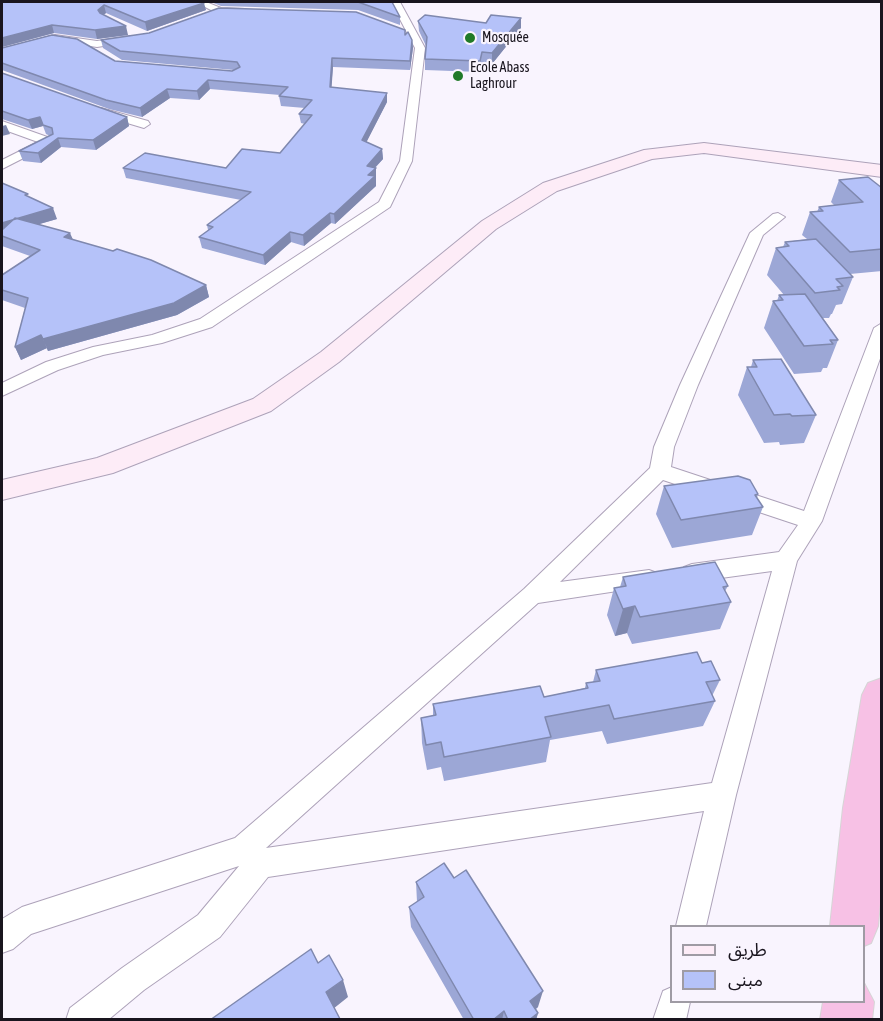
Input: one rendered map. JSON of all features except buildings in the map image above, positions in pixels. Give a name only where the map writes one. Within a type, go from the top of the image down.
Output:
[{"type":"highway","points":[[854,925],[865,808],[882,695]]},
{"type":"highway","points":[[846,1020],[848,1003]]},
{"type":"street","points":[[200,2],[219,11],[253,12]]},
{"type":"street","points":[[2,390],[52,366],[99,351],[156,339],[206,323],[385,204],[406,161],[420,48],[396,2]]},
{"type":"street","points":[[202,19],[219,11]]},
{"type":"street","points":[[396,29],[414,36]]},
{"type":"street","points":[[2,52],[55,38],[97,44],[136,32]]},
{"type":"street","points":[[84,43],[101,54]]},
{"type":"street","points":[[93,109],[144,124]]},
{"type":"street","points":[[2,125],[50,142],[2,165]]},
{"type":"street","points":[[2,490],[103,466],[262,405],[330,357],[489,225],[550,187],[650,154],[704,148],[882,171]]},
{"type":"street","points":[[799,160],[882,178]]},
{"type":"street","points":[[82,1020],[133,979],[209,926],[252,857],[532,595],[660,471],[664,447],[689,385],[757,233],[778,216]]},
{"type":"street","points":[[691,925],[722,795],[786,560],[811,521],[882,328]]},
{"type":"street","points":[[660,471],[811,521]]},
{"type":"street","points":[[532,595],[786,560]]},
{"type":"street","points":[[2,938],[22,922],[252,857],[722,795]]},
{"type":"street","points":[[669,1020],[674,1003]]},
{"type":"place","name":"Mosquée","points":[[470,38]]},
{"type":"place","name":"Ecole Abass Laghrour","points":[[458,76]]}]
